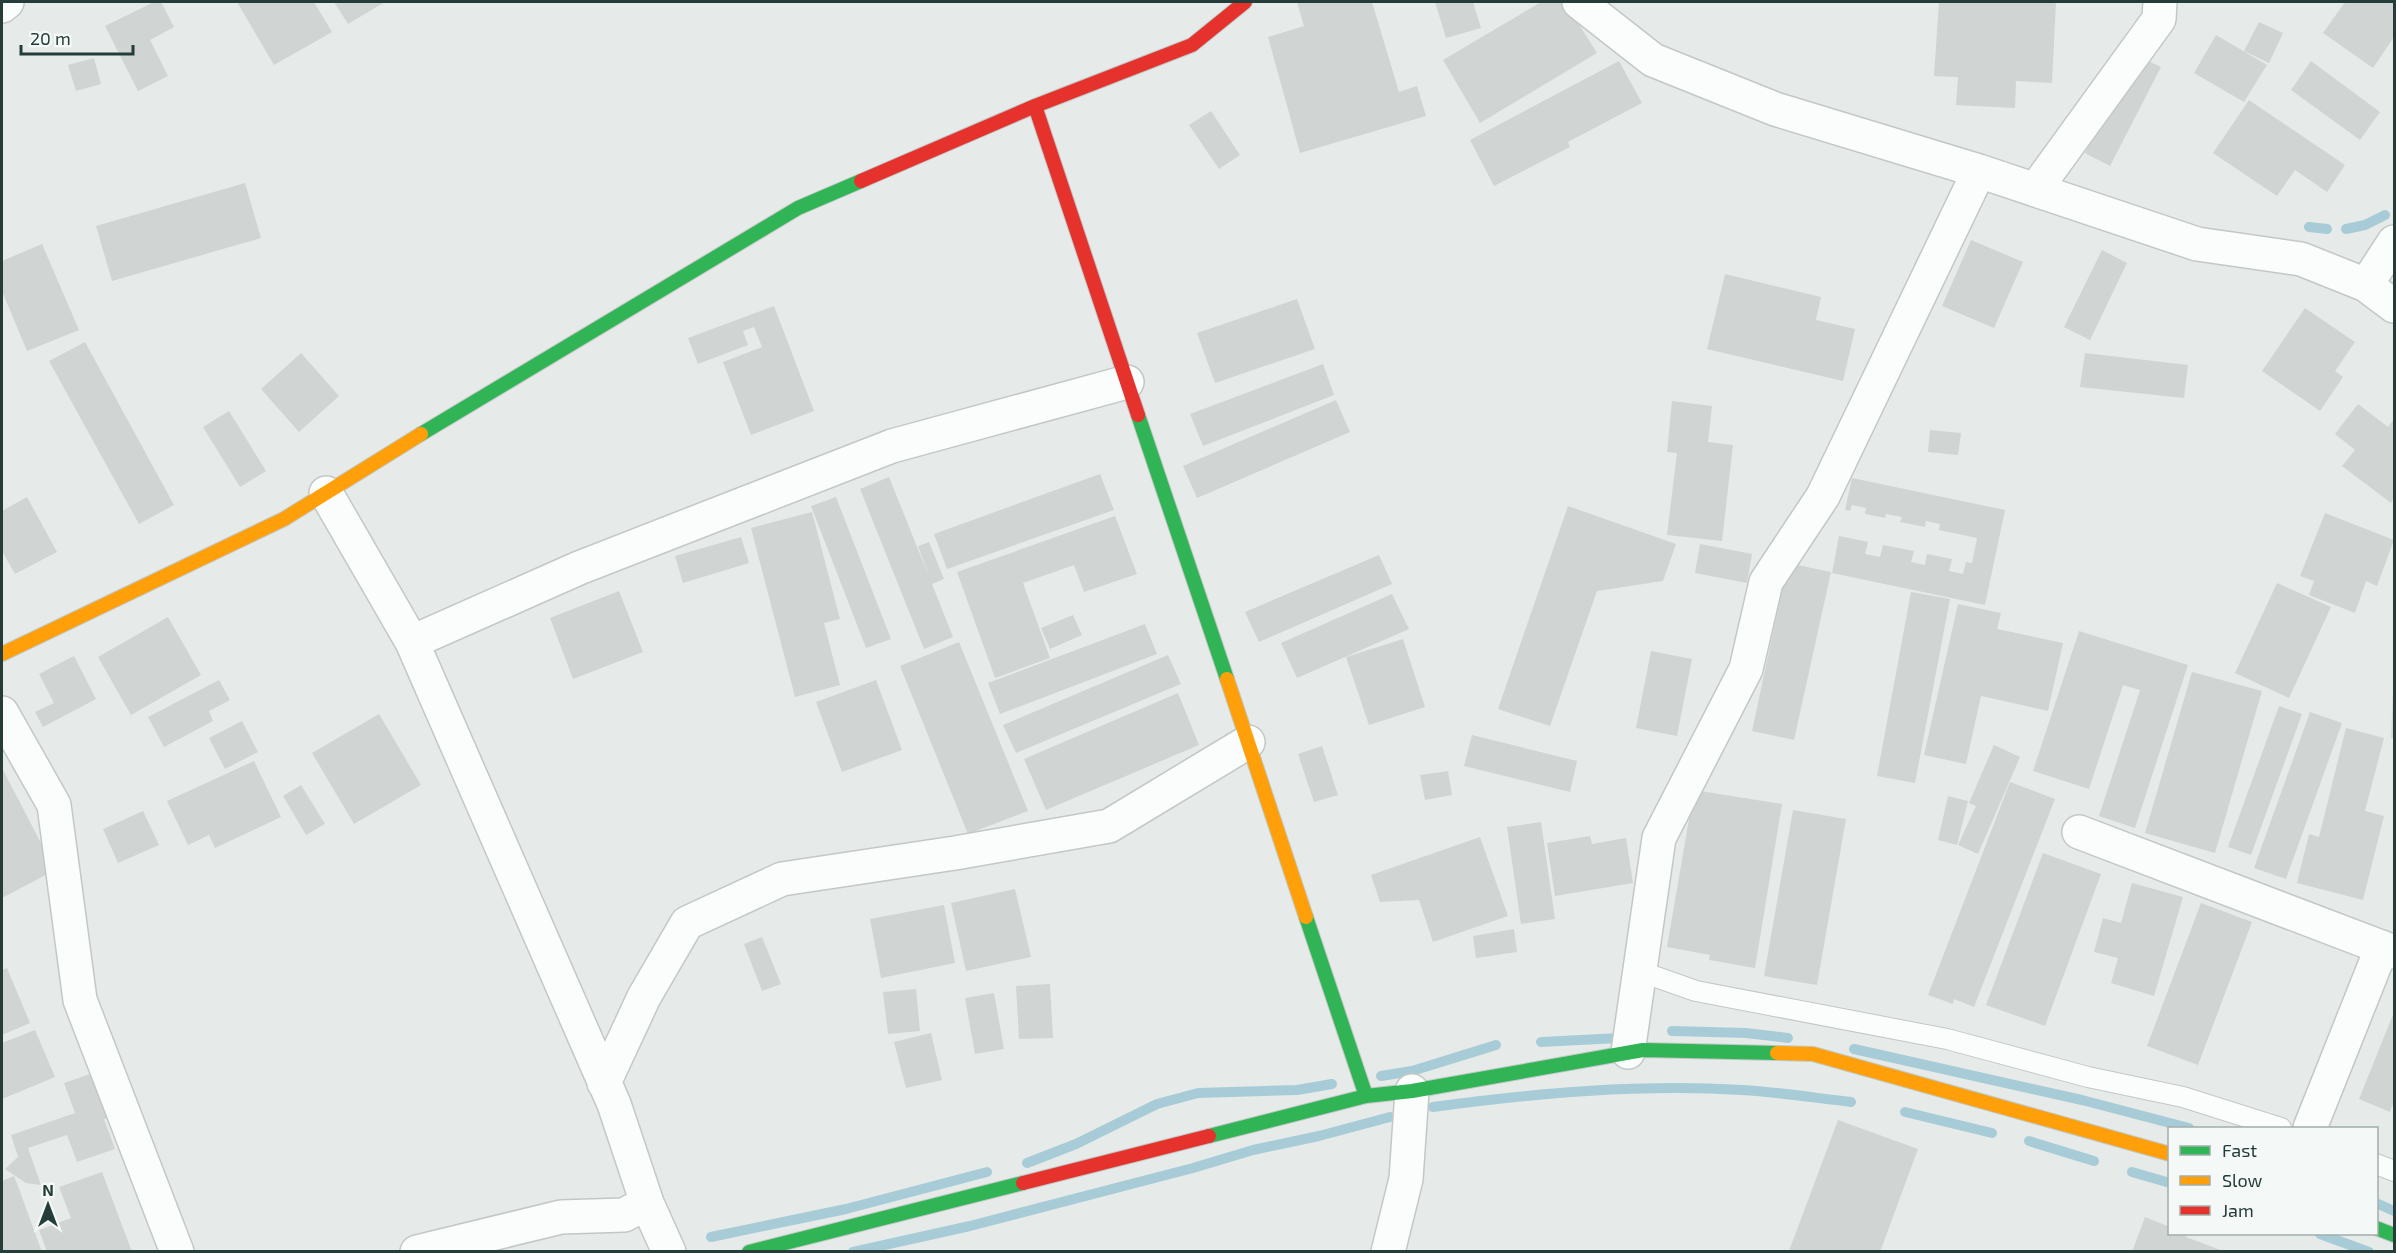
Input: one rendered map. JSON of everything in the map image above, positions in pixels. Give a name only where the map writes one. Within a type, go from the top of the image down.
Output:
[{"type":"street","points":[[2,6],[8,2]]},
{"type":"street","points":[[2,654],[284,519],[518,374],[798,208],[1035,106],[1192,45],[1245,2]]},
{"type":"street","points":[[1579,2],[1653,60],[1775,109],[1979,171],[2197,244],[2301,259],[2366,285],[2394,306]]},
{"type":"street","points":[[2035,190],[2159,19],[2160,2]]},
{"type":"street","points":[[1035,106],[1366,1096]]},
{"type":"street","points":[[1628,1052],[1659,838],[1746,669],[1766,582],[1823,496],[1979,171]]},
{"type":"street","points":[[2366,285],[2394,243]]},
{"type":"street","points":[[412,642],[579,568],[892,446],[1127,382]]},
{"type":"street","points":[[326,494],[412,642],[614,1104],[647,1203],[669,1251]]},
{"type":"street","points":[[2,712],[54,805],[80,1000],[177,1251]]},
{"type":"street","points":[[604,1083],[644,997],[687,922],[782,879],[955,853],[1109,826],[1248,742]]},
{"type":"street","points":[[2079,832],[2388,949],[2310,1127]]},
{"type":"street","points":[[748,1251],[1366,1096],[1412,1091],[1643,1050],[1813,1054],[2168,1154]]},
{"type":"street","points":[[1388,1251],[1406,1179],[1412,1091]]},
{"type":"street","points":[[417,1251],[561,1218],[624,1215],[647,1203]]},
{"type":"street","points":[[2378,1229],[2394,1235]]},
{"type":"lane","points":[[1640,971],[1696,991],[1947,1039],[2088,1077],[2184,1097],[2278,1127]]},
{"type":"lane","points":[[2378,1165],[2394,1171]]},
{"type":"building","points":[[154,2],[161,2],[174,27],[150,40],[168,76],[138,91],[105,26]]},
{"type":"building","points":[[237,2],[314,2],[332,32],[274,65]]},
{"type":"building","points":[[334,2],[385,2],[348,24]]},
{"type":"building","points":[[1297,2],[1372,2],[1399,92],[1417,86],[1426,116],[1300,153],[1268,37],[1304,26]]},
{"type":"building","points":[[1435,2],[1473,2],[1481,28],[1446,38]]},
{"type":"building","points":[[1541,2],[1565,2],[1597,53],[1480,123],[1443,60]]},
{"type":"building","points":[[1939,2],[2056,2],[2052,83],[2016,81],[2015,108],[1956,105],[1958,77],[1934,76]]},
{"type":"building","points":[[2345,2],[2394,2],[2394,37],[2373,68],[2323,33]]},
{"type":"building","points":[[2259,22],[2283,33],[2269,63],[2244,51]]},
{"type":"building","points":[[2216,35],[2267,65],[2244,102],[2194,73]]},
{"type":"building","points":[[2136,55],[2161,67],[2110,166],[2085,153]]},
{"type":"building","points":[[94,58],[101,84],[76,91],[68,65]]},
{"type":"building","points":[[1619,61],[1642,103],[1568,142],[1570,147],[1494,186],[1470,140]]},
{"type":"building","points":[[2311,61],[2380,112],[2360,140],[2291,90]]},
{"type":"building","points":[[2249,100],[2345,165],[2327,192],[2295,170],[2277,196],[2213,153]]},
{"type":"building","points":[[1211,111],[1240,155],[1219,169],[1189,125]]},
{"type":"building","points":[[245,183],[261,238],[112,281],[96,226]]},
{"type":"building","points":[[1971,240],[2023,262],[1994,328],[1942,306]]},
{"type":"building","points":[[42,244],[79,330],[27,351],[2,291],[2,261]]},
{"type":"building","points":[[2102,250],[2127,263],[2090,340],[2064,327]]},
{"type":"building","points":[[1725,274],[1821,297],[1816,320],[1855,329],[1843,381],[1707,349]]},
{"type":"building","points":[[1297,299],[1315,349],[1215,383],[1197,333]]},
{"type":"building","points":[[774,306],[814,411],[751,435],[723,362],[762,347],[754,327],[743,331],[748,345],[698,364],[688,338]]},
{"type":"building","points":[[2305,308],[2355,342],[2335,371],[2343,377],[2320,411],[2262,371]]},
{"type":"building","points":[[85,342],[174,505],[139,524],[49,361]]},
{"type":"building","points":[[301,353],[339,396],[299,432],[261,389]]},
{"type":"building","points":[[2085,353],[2188,365],[2184,398],[2080,387]]},
{"type":"building","points":[[1323,364],[1334,395],[1203,446],[1190,414]]},
{"type":"building","points":[[1336,400],[1350,432],[1197,498],[1183,466]]},
{"type":"building","points":[[1672,401],[1712,406],[1708,442],[1733,445],[1722,541],[1667,535],[1677,453],[1667,452]]},
{"type":"building","points":[[2358,404],[2388,427],[2394,419],[2394,498],[2391,503],[2342,466],[2355,450],[2335,434]]},
{"type":"building","points":[[229,411],[266,471],[240,487],[203,427]]},
{"type":"building","points":[[1930,430],[1961,433],[1958,455],[1928,452]]},
{"type":"building","points":[[1100,474],[1114,510],[947,569],[934,534]]},
{"type":"building","points":[[889,477],[930,579],[918,546],[929,542],[944,579],[932,584],[953,637],[924,649],[860,489]]},
{"type":"building","points":[[1852,478],[2005,510],[1985,605],[1832,573],[1839,536],[1868,542],[1865,554],[1880,557],[1883,545],[1914,551],[1911,562],[1925,565],[1927,554],[1952,559],[1949,571],[1963,574],[1966,562],[1972,563],[1977,538],[1939,530],[1940,524],[1926,521],[1925,527],[1900,522],[1902,517],[1886,514],[1885,518],[1865,514],[1866,508],[1852,505],[1850,511],[1845,510]]},
{"type":"building","points":[[27,497],[57,552],[15,574],[2,551],[2,511]]},
{"type":"building","points":[[836,497],[891,639],[866,648],[811,506]]},
{"type":"building","points":[[1568,506],[1676,544],[1663,581],[1597,591],[1550,726],[1498,709]]},
{"type":"building","points":[[812,512],[840,619],[824,623],[840,685],[795,697],[751,528]]},
{"type":"building","points":[[2325,513],[2394,540],[2377,586],[2366,581],[2355,613],[2309,595],[2314,581],[2300,576]]},
{"type":"building","points":[[1115,516],[1137,574],[1084,592],[1074,565],[1023,583],[1050,658],[995,678],[957,572]]},
{"type":"building","points":[[741,537],[749,563],[683,583],[675,556]]},
{"type":"building","points":[[1700,544],[1752,554],[1747,583],[1695,573]]},
{"type":"building","points":[[1379,555],[1392,584],[1259,642],[1245,612]]},
{"type":"building","points":[[1788,563],[1831,572],[1794,740],[1752,731]]},
{"type":"building","points":[[2277,583],[2331,607],[2289,698],[2235,673]]},
{"type":"building","points":[[619,591],[643,652],[573,679],[550,618]]},
{"type":"building","points":[[1911,592],[1950,599],[1915,783],[1877,776]]},
{"type":"building","points":[[1392,594],[1409,629],[1297,678],[1281,643]]},
{"type":"building","points":[[1958,604],[2001,613],[1997,629],[2063,643],[2048,711],[1981,696],[1966,764],[1924,755]]},
{"type":"building","points":[[1073,615],[1082,635],[1050,649],[1041,628]]},
{"type":"building","points":[[168,617],[201,675],[131,715],[98,657]]},
{"type":"building","points":[[1145,624],[1157,654],[1000,714],[988,683]]},
{"type":"building","points":[[2079,631],[2188,665],[2135,828],[2099,816],[2140,690],[2123,685],[2089,789],[2033,771]]},
{"type":"building","points":[[1403,639],[1425,707],[1369,725],[1346,657]]},
{"type":"building","points":[[959,642],[1028,811],[968,834],[900,666]]},
{"type":"building","points":[[1651,651],[1692,659],[1677,736],[1636,728]]},
{"type":"building","points":[[1168,655],[1181,684],[1016,753],[1003,725]]},
{"type":"building","points":[[74,656],[96,699],[43,727],[35,712],[54,703],[39,674]]},
{"type":"building","points":[[2192,672],[2262,691],[2215,853],[2145,833]]},
{"type":"building","points":[[219,680],[230,700],[209,711],[213,721],[164,747],[148,717]]},
{"type":"building","points":[[876,680],[902,750],[842,772],[816,702]]},
{"type":"building","points":[[2393,691],[2394,738],[2391,738]]},
{"type":"building","points":[[1178,693],[1199,745],[1046,810],[1024,759]]},
{"type":"building","points":[[2279,706],[2302,714],[2251,855],[2228,847]]},
{"type":"building","points":[[2310,712],[2342,723],[2286,879],[2254,868]]},
{"type":"building","points":[[379,714],[421,785],[354,824],[312,753]]},
{"type":"building","points":[[242,721],[258,752],[225,769],[209,738]]},
{"type":"building","points":[[2346,728],[2384,738],[2365,811],[2384,816],[2363,900],[2297,883],[2309,834],[2319,837]]},
{"type":"building","points":[[1472,735],[1577,761],[1570,792],[1464,766]]},
{"type":"building","points":[[1994,745],[2020,757],[1978,854],[1958,845],[1976,806],[1969,803]]},
{"type":"building","points":[[1322,746],[1338,795],[1314,802],[1298,754]]},
{"type":"building","points":[[254,761],[281,817],[215,848],[209,835],[188,845],[167,801]]},
{"type":"building","points":[[2,768],[55,870],[2,898]]},
{"type":"building","points":[[1448,771],[1452,795],[1425,800],[1420,775]]},
{"type":"building","points":[[2010,782],[2055,799],[1974,1007],[1954,999],[1953,1004],[1928,995]]},
{"type":"building","points":[[301,785],[325,824],[306,835],[283,796]]},
{"type":"building","points":[[1694,790],[1782,804],[1755,968],[1709,960],[1710,955],[1667,947]]},
{"type":"building","points":[[1948,796],[1968,801],[1957,845],[1938,840]]},
{"type":"building","points":[[1793,810],[1846,819],[1817,985],[1764,976]]},
{"type":"building","points":[[143,811],[159,845],[118,863],[103,829]]},
{"type":"building","points":[[1541,822],[1555,919],[1521,924],[1507,827]]},
{"type":"building","points":[[1590,836],[1592,844],[1626,838],[1633,883],[1555,896],[1547,843]]},
{"type":"building","points":[[1480,837],[1508,916],[1433,942],[1419,900],[1380,902],[1371,875]]},
{"type":"building","points":[[2043,853],[2101,874],[2045,1026],[1986,1005]]},
{"type":"building","points":[[2132,883],[2183,897],[2154,996],[2111,983],[2118,958],[2094,952],[2103,918],[2121,923]]},
{"type":"building","points":[[1015,889],[1031,957],[966,971],[951,903]]},
{"type":"building","points":[[2201,903],[2252,922],[2198,1065],[2147,1046]]},
{"type":"building","points":[[944,905],[955,963],[881,978],[870,919]]},
{"type":"building","points":[[1514,929],[1517,952],[1476,958],[1473,936]]},
{"type":"building","points":[[762,937],[781,984],[762,991],[744,944]]},
{"type":"building","points":[[7,968],[30,1023],[2,1035],[2,970]]},
{"type":"building","points":[[1050,984],[1053,1038],[1019,1039],[1016,986]]},
{"type":"building","points":[[916,989],[920,1031],[888,1034],[883,992]]},
{"type":"building","points":[[994,993],[1004,1049],[975,1054],[965,998]]},
{"type":"building","points":[[2394,1012],[2394,1101],[2390,1112],[2359,1099]]},
{"type":"building","points":[[35,1030],[55,1077],[2,1099],[2,1043]]},
{"type":"building","points":[[931,1033],[942,1080],[906,1088],[894,1042]]},
{"type":"building","points":[[96,1072],[112,1116],[104,1119],[115,1149],[77,1162],[67,1135],[28,1148],[41,1185],[26,1183],[5,1169],[18,1157],[11,1135],[75,1113],[64,1083]]},
{"type":"building","points":[[1838,1120],[1918,1149],[1880,1252],[1791,1252],[1789,1251]]},
{"type":"building","points":[[102,1172],[132,1252],[47,1252],[39,1230],[71,1218],[59,1187]]},
{"type":"building","points":[[14,1176],[42,1252],[2,1252],[2,1181]]},
{"type":"building","points":[[2145,1217],[2168,1226],[2168,1235],[2187,1235],[2186,1237],[2226,1252],[2132,1252]]},
{"type":"waterway","points":[[2346,229],[2365,225],[2385,215]]},
{"type":"waterway","points":[[2309,227],[2327,229]]},
{"type":"waterway","points":[[1672,1031],[1746,1033],[1788,1038]]},
{"type":"waterway","points":[[1541,1042],[1619,1038]]},
{"type":"waterway","points":[[1381,1076],[1412,1071],[1496,1045]]},
{"type":"waterway","points":[[1854,1049],[2082,1100],[2185,1127]]},
{"type":"waterway","points":[[1027,1163],[1076,1144],[1157,1104],[1198,1093],[1297,1090],[1332,1084]]},
{"type":"waterway","points":[[1433,1107],[1549,1094],[1665,1088],[1756,1091],[1851,1102]]},
{"type":"waterway","points":[[1905,1112],[1992,1133]]},
{"type":"waterway","points":[[853,1252],[970,1226],[1193,1168],[1253,1150],[1319,1136],[1390,1117]]},
{"type":"waterway","points":[[2029,1141],[2094,1161]]},
{"type":"waterway","points":[[711,1237],[846,1209],[987,1172]]},
{"type":"waterway","points":[[2132,1172],[2168,1182]]},
{"type":"waterway","points":[[2378,1204],[2394,1211]]},
{"type":"waterway","points":[[2323,1235],[2369,1252]]},
{"type":"traffic: fast","points":[[421,434],[798,208],[861,181]]},
{"type":"traffic: fast","points":[[1138,415],[1227,679]]},
{"type":"traffic: fast","points":[[1306,917],[1366,1096]]},
{"type":"traffic: fast","points":[[1209,1136],[1366,1096],[1412,1091],[1643,1050],[1777,1053]]},
{"type":"traffic: fast","points":[[749,1252],[1023,1183]]},
{"type":"traffic: fast","points":[[2378,1229],[2394,1235]]},
{"type":"traffic: slow","points":[[2,654],[284,519],[421,434]]},
{"type":"traffic: slow","points":[[1227,679],[1306,917]]},
{"type":"traffic: slow","points":[[1777,1053],[1813,1054],[2168,1153]]},
{"type":"traffic: jam","points":[[861,181],[1035,106],[1192,45],[1245,2]]},
{"type":"traffic: jam","points":[[1035,106],[1138,415]]},
{"type":"traffic: jam","points":[[1023,1183],[1209,1136]]}]
